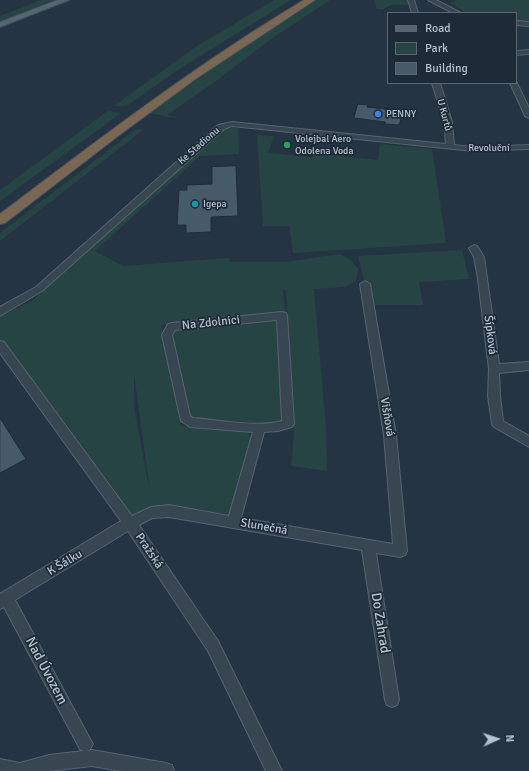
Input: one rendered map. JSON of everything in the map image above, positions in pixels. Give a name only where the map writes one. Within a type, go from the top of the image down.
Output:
[{"type":"highway","points":[[0,208],[182,74],[299,0]]},
{"type":"highway","points":[[0,220],[192,77],[248,39],[310,0]]},
{"type":"main road","points":[[0,25],[65,0]]},
{"type":"street","points":[[411,0],[414,12]]},
{"type":"street","points":[[432,0],[456,12]]},
{"type":"street","points":[[517,23],[529,24]]},
{"type":"street","points":[[517,53],[529,52]]},
{"type":"street","name":"U Kurtů","points":[[436,84],[449,129],[450,146]]},
{"type":"street","points":[[518,87],[527,105],[529,116]]},
{"type":"street","name":"Ke Stadionu","points":[[0,312],[39,289],[221,127],[232,124],[450,146]]},
{"type":"street","name":"Revoluční","points":[[450,146],[473,148],[529,147]]},
{"type":"street","name":"Šípková","points":[[474,248],[479,257],[483,278],[494,369],[494,396],[498,424],[529,442]]},
{"type":"street","name":"Višňová","points":[[365,284],[390,435],[400,551]]},
{"type":"street","name":"Na Zdolnici","points":[[282,316],[288,424],[280,427],[260,427],[190,422],[185,418],[167,335],[172,327],[282,316]]},
{"type":"street","name":"Pražská","points":[[0,345],[130,523],[213,646],[274,771]]},
{"type":"street","points":[[494,369],[529,366]]},
{"type":"street","points":[[234,522],[260,427]]},
{"type":"street","name":"Slunečná","points":[[130,523],[151,513],[168,511],[400,551]]},
{"type":"street","name":"K Šálku","points":[[4,600],[130,523]]},
{"type":"street","name":"Do Zahrad","points":[[368,546],[392,700]]},
{"type":"street","name":"Nad Úvozem","points":[[4,600],[85,744]]},
{"type":"street","points":[[0,767],[19,771],[48,763],[92,758],[166,771]]},
{"type":"green space","points":[[41,0],[61,0],[0,23],[0,16]]},
{"type":"green space","points":[[274,0],[291,0],[184,66],[126,106],[114,106],[194,48]]},
{"type":"green space","points":[[317,0],[330,0],[274,37],[216,81],[167,115],[180,119],[148,113],[269,29]]},
{"type":"green space","points":[[374,0],[409,0],[410,5],[391,5],[384,9],[377,9]]},
{"type":"green space","points":[[457,0],[529,0],[529,22],[517,21],[517,12],[465,12],[450,3]]},
{"type":"green space","points":[[108,111],[121,113],[0,201],[0,190]]},
{"type":"green space","points":[[238,128],[239,154],[200,156],[95,251],[123,266],[226,258],[229,258],[230,262],[286,262],[339,254],[351,260],[358,269],[356,281],[345,287],[314,289],[326,429],[327,471],[291,466],[294,434],[286,290],[283,290],[285,313],[161,325],[181,426],[245,431],[252,436],[232,516],[200,510],[153,507],[154,509],[130,516],[0,341],[0,317],[33,300],[221,130]],"holes":[[[134,374],[150,492],[134,408]]]},
{"type":"green space","points":[[136,129],[143,130],[0,241],[0,233]]},
{"type":"green space","points":[[257,135],[274,136],[268,153],[313,157],[314,153],[378,160],[380,144],[432,149],[446,243],[293,253],[289,226],[263,226]]},
{"type":"green space","points":[[462,250],[469,279],[419,282],[423,305],[371,305],[358,256]]},
{"type":"green space","points":[[272,320],[278,323],[283,421],[275,425],[195,419],[190,417],[172,335],[174,331]]},
{"type":"building","name":"PENNY","points":[[358,104],[368,105],[367,107],[402,111],[400,123],[398,125],[385,124],[385,122],[354,118]]},
{"type":"building","points":[[236,166],[238,216],[211,217],[211,232],[186,233],[186,225],[177,225],[179,190],[187,190],[187,185],[212,184],[212,167]]},
{"type":"building","points":[[0,418],[26,459],[0,473]]},
{"type":"place","name":"PENNY","points":[[378,114]]},
{"type":"place","name":"Volejbal Aero Odolena Voda","points":[[287,145]]},
{"type":"place","name":"Igepa","points":[[195,204]]}]
